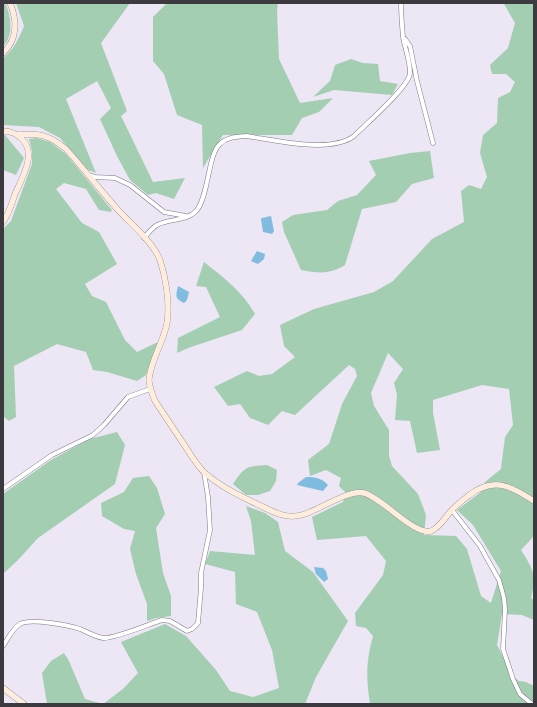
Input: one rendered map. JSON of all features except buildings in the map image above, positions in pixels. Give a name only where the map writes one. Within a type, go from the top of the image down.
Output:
[{"type":"street","points":[[3,53],[11,42],[15,32],[16,21],[10,3]]},
{"type":"street","points":[[144,238],[156,225],[163,222],[188,217],[196,211],[200,204],[214,153],[219,144],[226,140],[246,136],[322,145],[339,143],[354,136],[399,91],[407,82],[410,74],[409,59],[404,37],[401,3]]},
{"type":"street","points":[[404,37],[410,46],[417,81],[433,143]]},
{"type":"street","points":[[3,131],[18,134],[46,136],[56,141],[66,149],[144,238],[159,259],[165,283],[168,304],[168,319],[166,333],[149,379],[150,389],[155,401],[204,472],[226,489],[274,512],[285,516],[295,517],[306,514],[358,492],[368,494],[417,529],[427,532],[435,529],[452,510],[479,488],[490,485],[506,486],[518,491],[534,501]]},
{"type":"street","points":[[3,222],[14,198],[28,159],[28,150],[25,142],[18,134]]},
{"type":"street","points":[[88,174],[95,177],[115,178],[130,185],[164,212],[188,217]]},
{"type":"street","points":[[3,489],[52,454],[93,435],[104,425],[128,397],[150,389]]},
{"type":"street","points":[[3,646],[14,629],[20,624],[29,621],[78,628],[103,638],[117,635],[162,620],[170,621],[187,631],[192,629],[198,623],[201,573],[210,530],[208,497],[204,472]]},
{"type":"street","points":[[452,510],[480,546],[499,580],[504,598],[505,610],[503,649],[513,679],[520,694],[532,704]]},
{"type":"street","points":[[3,688],[24,704]]},
{"type":"green space","points":[[3,3],[5,3],[9,13],[10,31],[9,37],[3,46]]},
{"type":"green space","points":[[16,3],[130,3],[101,43],[127,111],[121,116],[153,182],[185,178],[174,199],[156,193],[148,195],[130,180],[100,119],[111,108],[97,81],[66,99],[96,173],[86,169],[60,138],[39,127],[3,125],[3,58],[13,48],[24,26]]},
{"type":"green space","points":[[167,3],[278,3],[279,59],[300,103],[333,98],[319,112],[302,118],[292,135],[223,135],[203,168],[202,125],[177,115],[164,74],[153,61],[153,17]]},
{"type":"green space","points":[[502,3],[534,3],[534,536],[521,550],[533,572],[534,583],[531,598],[534,600],[534,620],[522,615],[502,614],[497,645],[513,676],[519,681],[532,685],[534,684],[534,704],[370,704],[367,670],[373,636],[366,628],[356,626],[355,613],[383,575],[386,561],[366,536],[317,540],[312,517],[343,502],[346,493],[339,486],[341,478],[326,470],[310,476],[308,460],[329,444],[342,404],[357,376],[355,369],[349,365],[295,415],[282,411],[268,425],[250,418],[240,404],[228,406],[214,387],[247,371],[259,376],[272,374],[295,357],[284,346],[280,325],[314,309],[374,292],[393,281],[432,239],[464,222],[461,191],[469,185],[481,189],[487,177],[480,153],[483,135],[497,123],[498,98],[510,92],[515,82],[506,74],[492,74],[490,65],[508,48],[515,23]],"holes":[[[388,353],[403,369],[394,383],[397,394],[395,420],[410,421],[417,453],[440,450],[433,413],[433,400],[482,385],[509,389],[513,425],[505,437],[501,469],[485,482],[481,492],[457,510],[473,525],[501,571],[491,603],[481,596],[467,549],[456,536],[424,535],[426,515],[418,494],[392,466],[389,456],[389,430],[374,406],[371,393]]]},
{"type":"green space","points":[[351,59],[363,63],[378,64],[380,81],[398,84],[392,95],[334,90],[313,97],[330,81],[335,65]]},
{"type":"green space","points":[[3,135],[5,135],[24,158],[16,175],[3,170]]},
{"type":"green space","points":[[37,138],[50,142],[66,154],[112,210],[111,212],[99,210],[86,189],[64,183],[56,189],[82,223],[99,232],[117,264],[85,284],[92,296],[106,302],[125,340],[137,352],[158,342],[146,375],[137,381],[107,372],[93,370],[86,352],[57,344],[14,366],[16,417],[9,421],[3,416],[3,229],[11,221],[32,164],[32,151],[29,139]]},
{"type":"green space","points":[[430,151],[434,178],[412,184],[396,202],[362,209],[345,265],[329,272],[301,270],[284,232],[282,222],[293,215],[327,210],[338,201],[357,195],[376,175],[369,161],[410,153]]},
{"type":"green space","points":[[204,262],[239,292],[255,314],[242,330],[177,353],[178,338],[220,317],[206,287],[196,286]]},
{"type":"green space","points":[[117,432],[125,445],[115,484],[38,538],[3,574],[3,494],[51,460],[90,439]]},
{"type":"green space","points":[[267,465],[277,470],[276,481],[270,491],[258,495],[246,495],[233,484],[240,474],[247,468]]},
{"type":"green space","points":[[149,476],[157,488],[165,514],[156,528],[163,573],[171,596],[171,616],[147,621],[147,604],[136,574],[130,549],[135,531],[124,529],[102,516],[101,503],[124,492],[133,478]]},
{"type":"green space","points":[[246,506],[265,513],[278,522],[285,551],[313,572],[348,621],[316,677],[305,704],[103,704],[123,689],[138,673],[121,642],[165,624],[186,636],[216,670],[230,691],[253,697],[279,688],[272,650],[257,612],[236,604],[235,572],[205,564],[210,551],[255,555],[251,521]]},
{"type":"green space","points":[[64,653],[69,661],[85,699],[103,704],[47,704],[42,673],[51,661]]},
{"type":"water","points":[[271,216],[274,231],[272,234],[263,232],[261,219]]},
{"type":"water","points":[[257,251],[265,254],[264,259],[258,264],[251,261]]},
{"type":"water","points":[[178,286],[189,292],[187,300],[184,303],[176,296]]},
{"type":"water","points":[[306,477],[318,478],[328,485],[323,491],[297,485]]},
{"type":"water","points":[[314,567],[323,568],[326,571],[328,579],[324,582],[316,574]]}]
